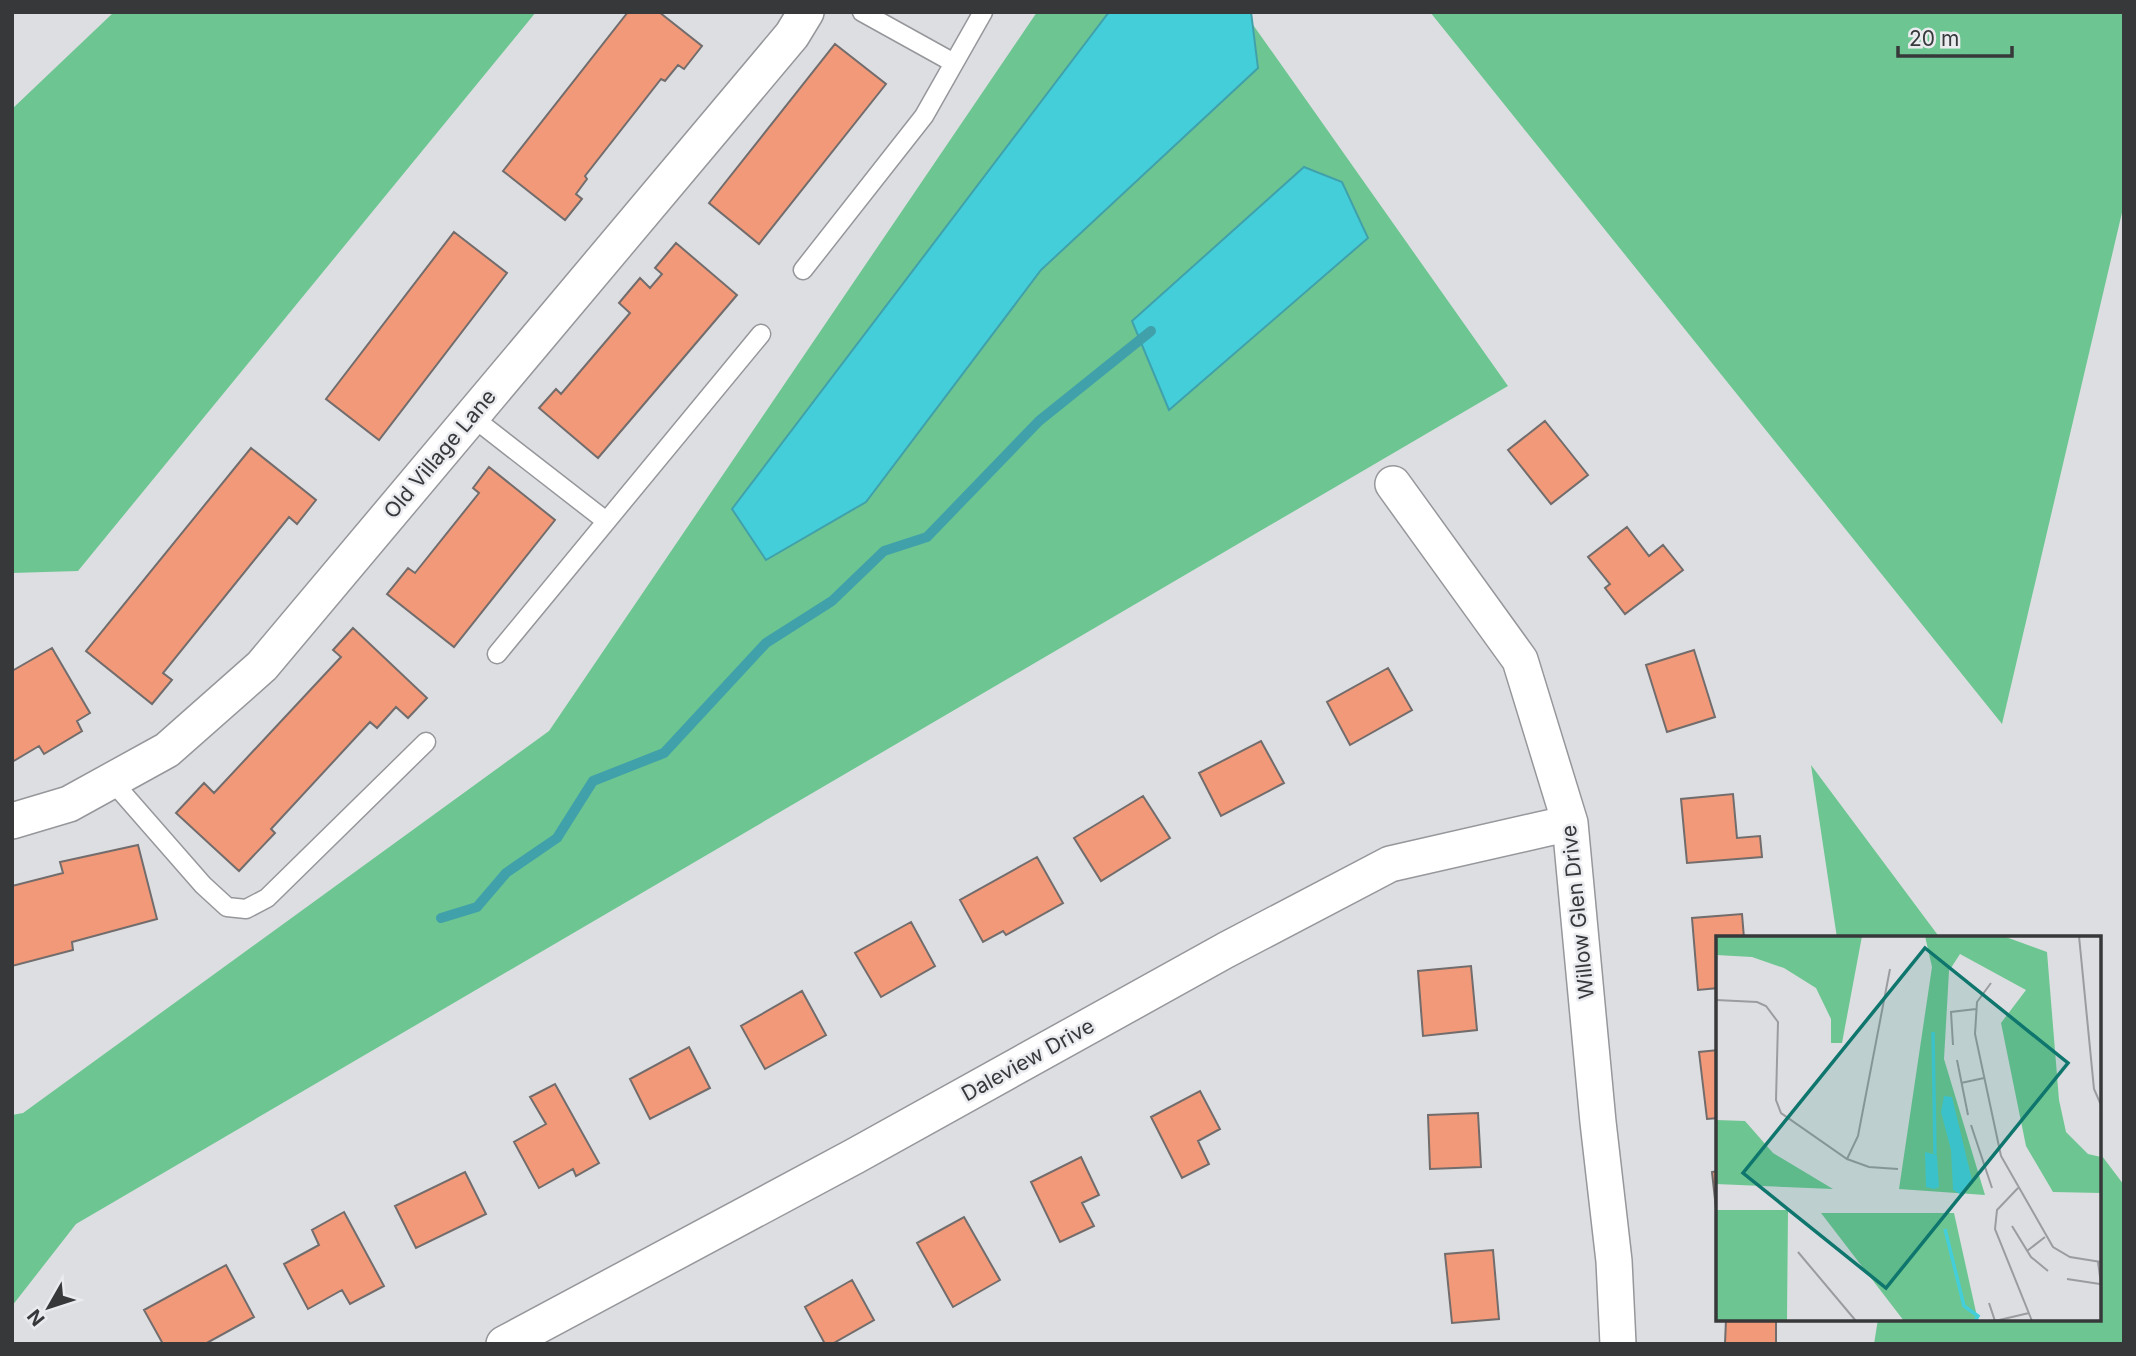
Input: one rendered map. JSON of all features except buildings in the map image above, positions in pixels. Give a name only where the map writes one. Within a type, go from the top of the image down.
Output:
[{"type":"street","name":"Old Village Lane","points":[[12,821],[69,804],[167,750],[262,666],[792,35],[806,12]]},
{"type":"street","name":"Willow Glen Drive","points":[[1393,484],[1520,660],[1570,823],[1614,1261],[1618,1344]]},
{"type":"street","name":"Daleview Drive","points":[[504,1344],[855,1156],[1226,950],[1390,864],[1570,823]]},
{"type":"lane","points":[[862,12],[954,63]]},
{"type":"lane","points":[[803,270],[923,116],[983,12]]},
{"type":"lane","points":[[497,654],[761,334]]},
{"type":"lane","points":[[471,416],[606,521]]},
{"type":"lane","points":[[112,780],[203,885],[227,907],[246,909],[267,898],[426,743]]},
{"type":"green space","points":[[114,12],[536,12],[78,571],[12,573],[12,109]]},
{"type":"green space","points":[[1037,12],[1244,12],[1508,386],[76,1224],[12,1306],[12,1115],[23,1113],[549,731]]},
{"type":"green space","points":[[1430,12],[2124,12],[2124,204],[2002,724]]},
{"type":"green space","points":[[1811,765],[1939,936],[1837,936]]},
{"type":"green space","points":[[2101,1155],[2124,1185],[2124,1344],[1874,1344],[1878,1321],[2101,1321]]},
{"type":"water","points":[[1109,12],[1251,12],[1258,68],[1041,270],[866,502],[766,560],[732,509]]},
{"type":"water","points":[[1304,167],[1342,182],[1368,238],[1169,410],[1132,321]]},
{"type":"waterway","points":[[441,918],[477,907],[506,873],[557,838],[593,781],[664,753],[766,643],[832,601],[884,551],[927,537],[1039,421],[1151,331]]}]
